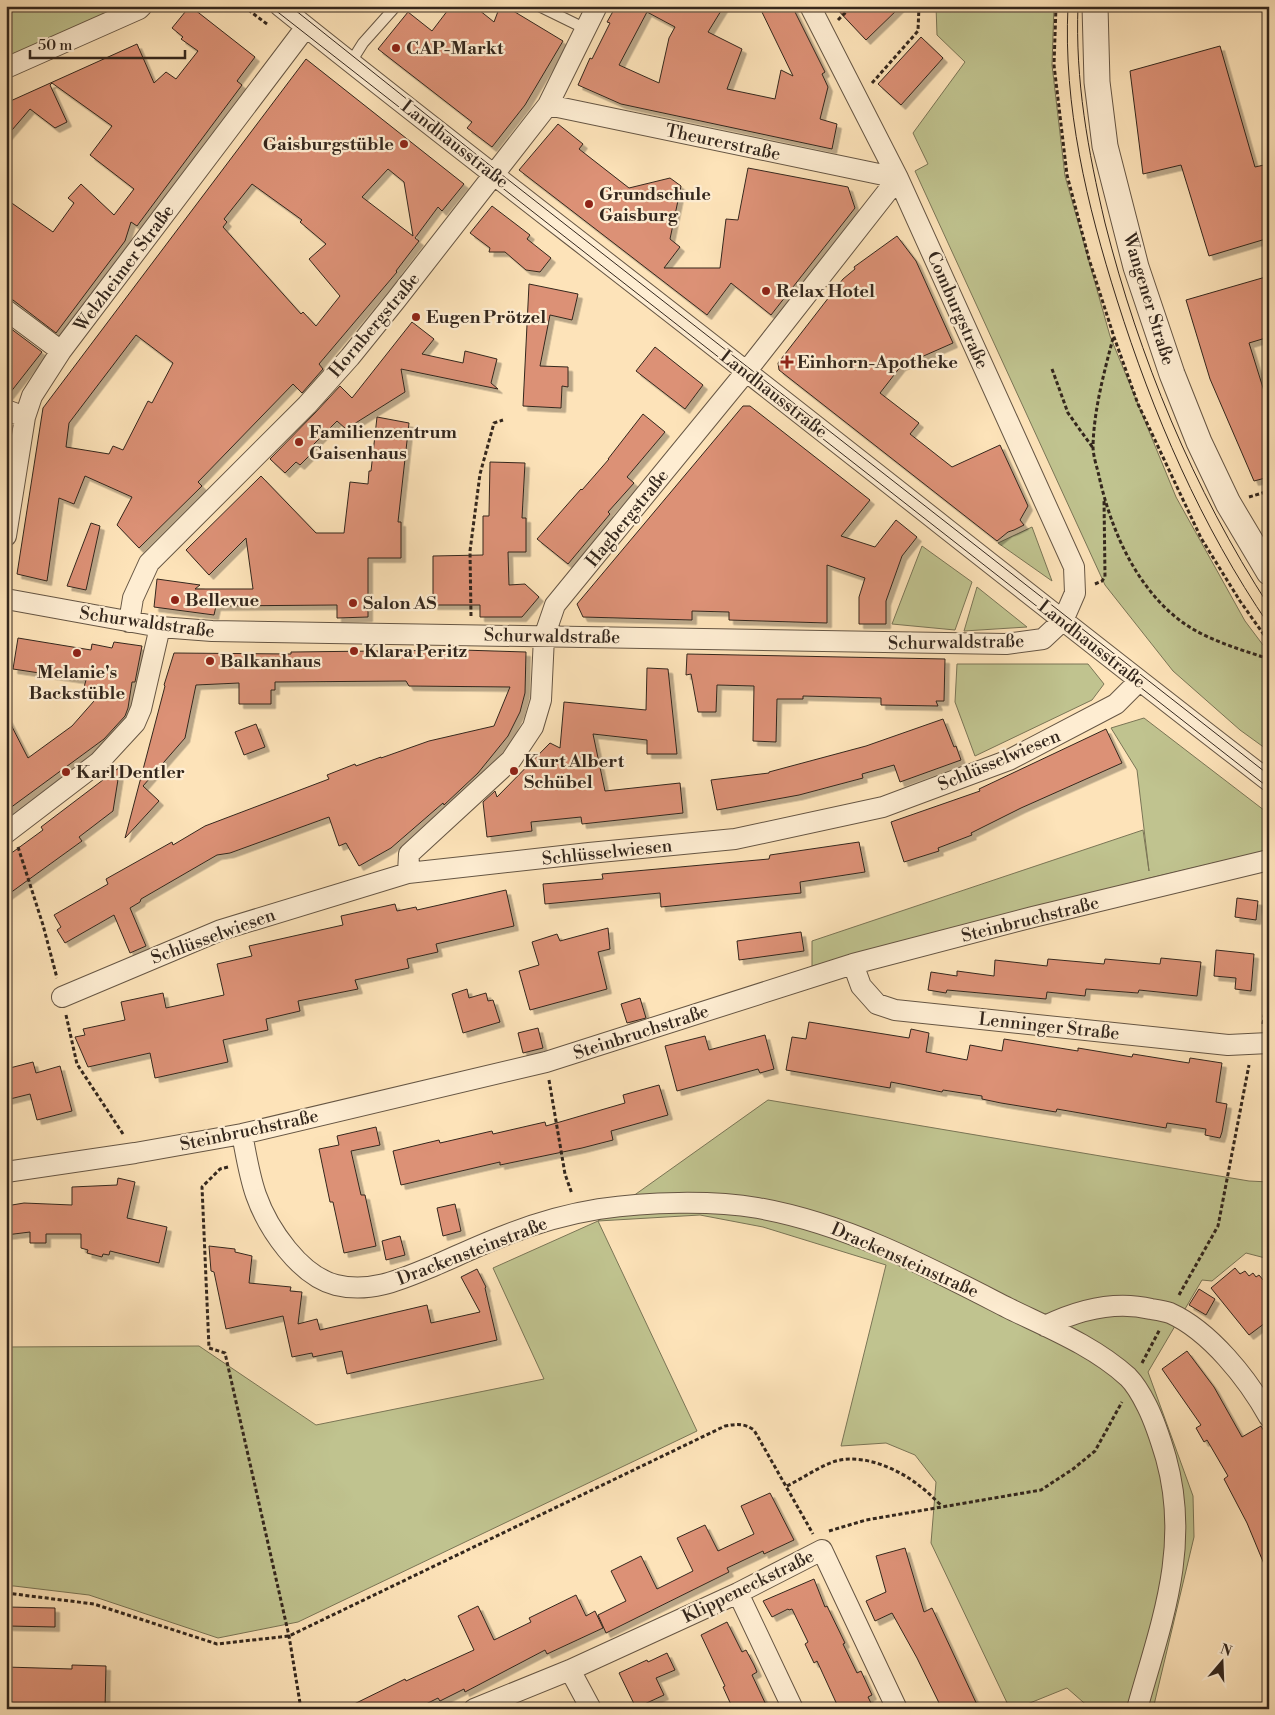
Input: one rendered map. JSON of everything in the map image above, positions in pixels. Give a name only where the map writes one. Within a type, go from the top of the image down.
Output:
[{"type":"street","points":[[6,68],[142,6]]},
{"type":"street","name":"Landhausstraße","points":[[280,6],[747,371],[1062,621],[1269,781]]},
{"type":"street","name":"Hornbergstraße","points":[[129,622],[133,598],[149,563],[307,405],[350,357],[548,106],[597,6]]},
{"type":"street","name":"Comburgstraße","points":[[810,6],[898,178],[1074,567],[1075,593],[1062,621]]},
{"type":"street","name":"Wangener Straße","points":[[1095,6],[1097,82],[1106,146],[1136,267],[1172,374],[1199,442],[1228,502],[1269,572]]},
{"type":"street","name":"Welzheimer Straße","points":[[6,536],[25,417],[32,396],[62,351],[306,27]]},
{"type":"street","name":"Theurerstraße","points":[[548,106],[898,178]]},
{"type":"street","name":"Hagbergstraße","points":[[408,873],[410,854],[511,760],[533,727],[541,700],[544,637],[555,605],[747,371],[898,178]]},
{"type":"street","points":[[6,310],[62,351]]},
{"type":"street","points":[[6,410],[25,417]]},
{"type":"street","name":"Schurwaldstraße","points":[[6,599],[160,627],[212,632],[286,634],[1006,644],[1043,639],[1062,621]]},
{"type":"street","points":[[6,833],[99,762],[135,723],[142,709],[160,627]]},
{"type":"street","name":"Schlüsselwiesen","points":[[62,997],[220,930],[408,873],[589,853],[735,840],[883,807],[1009,760],[1116,704],[1139,680]]},
{"type":"street","name":"Steinbruchstraße","points":[[6,1172],[135,1153],[242,1134],[546,1062],[853,964],[1269,860]]},
{"type":"street","name":"Lenninger Straße","points":[[853,964],[861,986],[877,1004],[895,1010],[1228,1044],[1264,1043]]},
{"type":"street","name":"Drackensteinstraße","points":[[242,1134],[256,1196],[278,1238],[297,1262],[331,1284],[350,1288],[375,1287],[397,1281],[508,1234],[601,1209],[710,1204],[755,1208],[798,1216],[843,1230],[887,1248],[1078,1342],[1113,1365],[1132,1381],[1148,1408],[1160,1438],[1170,1472],[1175,1502],[1176,1533],[1174,1563],[1167,1601],[1137,1709]]},
{"type":"street","points":[[1045,1326],[1070,1314],[1116,1305],[1144,1307],[1169,1313],[1195,1328],[1216,1347],[1259,1400],[1269,1416]]},
{"type":"street","name":"Klippeneckstraße","points":[[474,1709],[570,1670],[738,1593],[818,1543],[897,1709]]},
{"type":"street","points":[[738,1593],[793,1709]]},
{"type":"street","points":[[570,1670],[592,1709]]},
{"type":"lane","points":[[351,62],[363,43],[396,6]]},
{"type":"lane","points":[[538,6],[586,29]]},
{"type":"path","points":[[858,99],[918,31],[919,6]]},
{"type":"path","points":[[1056,6],[1054,65],[1067,175],[1089,258],[1114,337],[1138,404],[1201,538],[1240,601],[1269,642]]},
{"type":"path","points":[[897,55],[901,59]]},
{"type":"path","points":[[1114,337],[1102,379],[1093,448],[1104,496],[1116,534],[1139,577],[1157,600],[1182,622],[1202,634],[1240,650],[1269,659]]},
{"type":"path","points":[[1052,369],[1068,413],[1093,448]]},
{"type":"path","points":[[471,613],[470,550],[480,474],[494,423],[502,420]]},
{"type":"path","points":[[1244,498],[1269,491]]},
{"type":"path","points":[[1102,581],[1105,578],[1104,496]]},
{"type":"path","points":[[6,833],[18,847],[43,925],[77,1064],[135,1153]]},
{"type":"path","points":[[1264,1043],[1269,983]]},
{"type":"path","points":[[1169,1313],[1218,1226],[1249,1064],[1227,1056],[1228,1044]]},
{"type":"path","points":[[546,1062],[565,1174],[579,1214]]},
{"type":"path","points":[[248,1160],[220,1169],[202,1188],[209,1348],[225,1354],[289,1636],[301,1709]]},
{"type":"path","points":[[6,1593],[94,1604],[218,1644],[289,1636],[725,1426],[738,1424],[746,1424],[754,1430],[818,1543],[866,1520],[1041,1490],[1073,1468]]},
{"type":"path","points":[[787,1486],[828,1463],[844,1460],[866,1460],[906,1476],[941,1506]]},
{"type":"green space","points":[[6,6],[122,6],[6,58]]},
{"type":"green space","points":[[936,6],[1054,6],[1052,65],[1065,176],[1110,336],[1176,497],[1245,621],[1269,653],[1269,751],[1240,730],[1173,671],[1105,585],[915,171],[928,164],[913,133],[965,62],[937,35]]},
{"type":"green space","points":[[1032,527],[1052,581],[998,543]]},
{"type":"green space","points":[[922,546],[972,582],[955,630],[892,624]]},
{"type":"green space","points":[[977,587],[1027,627],[964,631]]},
{"type":"green space","points":[[957,664],[1088,664],[1104,684],[1092,700],[975,756],[955,702]]},
{"type":"green space","points":[[1144,718],[1269,814],[1269,850],[1150,878],[812,966],[812,941],[1143,830],[1149,871],[1137,770],[1111,728]]},
{"type":"green space","points":[[768,1100],[1249,1181],[1269,1182],[1269,1259],[1246,1253],[1212,1281],[1202,1280],[1148,1372],[1193,1496],[1194,1537],[1153,1709],[1091,1709],[1067,1688],[1015,1709],[1010,1709],[931,1543],[936,1482],[915,1455],[886,1443],[841,1446],[886,1265],[763,1227],[700,1215],[598,1221]]},
{"type":"green space","points":[[598,1221],[697,1431],[298,1622],[218,1638],[89,1595],[6,1586],[6,1347],[199,1346],[316,1425],[544,1379],[493,1268]]},
{"type":"building","points":[[190,6],[255,57],[237,81],[242,85],[137,226],[131,222],[125,241],[56,333],[13,300],[6,298],[6,199],[53,232],[74,203],[68,198],[81,184],[114,215],[134,189],[90,155],[112,126],[52,83],[50,85],[67,122],[55,128],[30,109],[6,137],[6,103],[137,44],[154,83],[166,72],[176,79],[198,51],[181,39],[183,37],[172,28]]},
{"type":"building","points":[[451,6],[474,6],[494,22],[500,6],[505,6],[563,41],[525,105],[492,147],[467,128],[472,122],[378,49],[408,12],[432,31]]},
{"type":"building","points":[[616,6],[724,6],[708,32],[742,49],[727,89],[775,99],[781,70],[793,76],[759,6],[792,6],[825,72],[822,74],[828,87],[820,119],[837,124],[832,149],[621,104],[578,85],[590,58],[592,59],[610,23],[607,22]],"holes":[[[647,12],[675,27],[669,38],[659,83],[619,65]]]},
{"type":"building","points":[[834,6],[901,6],[866,40]]},
{"type":"building","points":[[921,37],[943,58],[901,105],[878,84]]},
{"type":"building","points":[[1220,46],[1255,167],[1264,165],[1269,181],[1269,238],[1209,256],[1181,165],[1143,174],[1130,71]]},
{"type":"building","points":[[306,59],[464,184],[442,211],[438,207],[415,238],[419,241],[397,272],[319,364],[323,369],[302,393],[293,384],[198,482],[202,486],[139,548],[117,525],[132,497],[85,476],[74,504],[59,498],[47,581],[17,574],[43,408]],"holes":[[[388,169],[404,182],[413,236],[362,197]],[[252,184],[302,220],[300,222],[326,244],[309,259],[340,296],[316,326],[303,312],[301,314],[223,227],[227,222],[224,219]],[[136,335],[173,363],[152,403],[148,401],[123,450],[113,446],[109,454],[66,447],[69,423]]]},
{"type":"building","points":[[558,124],[583,144],[579,149],[629,188],[670,178],[681,186],[670,239],[680,247],[664,268],[720,268],[726,219],[738,220],[748,168],[848,187],[855,208],[771,315],[731,283],[707,315],[519,170]]},
{"type":"building","points":[[492,206],[530,235],[527,239],[551,258],[540,272],[526,270],[505,252],[489,252],[490,248],[470,233]]},
{"type":"building","points":[[897,236],[916,261],[953,343],[901,366],[880,393],[919,423],[910,434],[952,467],[1000,445],[1028,506],[1020,520],[1024,525],[1008,532],[997,541],[779,370],[778,363],[843,279],[855,269],[854,267]]},
{"type":"building","points":[[1269,276],[1269,337],[1249,343],[1269,407],[1269,477],[1254,481],[1210,379],[1186,300]]},
{"type":"building","points":[[529,284],[578,294],[572,320],[550,315],[540,366],[568,367],[568,387],[562,386],[561,408],[523,406]]},
{"type":"building","points":[[412,322],[434,339],[422,354],[463,363],[465,351],[497,359],[491,383],[498,389],[401,369],[405,392],[346,429],[337,421],[308,450],[311,454],[300,465],[296,462],[285,473],[270,459],[340,386],[352,398]]},
{"type":"building","points":[[6,325],[42,352],[6,398]]},
{"type":"building","points":[[655,347],[703,385],[685,409],[636,371]]},
{"type":"building","points":[[743,406],[750,406],[870,500],[841,536],[875,547],[896,520],[917,537],[902,556],[886,601],[886,624],[859,624],[859,597],[865,578],[827,565],[827,623],[729,620],[729,612],[692,611],[692,620],[583,617],[577,604]]},
{"type":"building","points":[[643,414],[665,432],[627,477],[634,483],[608,512],[610,514],[568,564],[537,539],[609,459]]},
{"type":"building","points":[[377,417],[409,423],[398,522],[401,522],[401,558],[368,558],[368,617],[337,618],[337,605],[216,606],[214,615],[154,607],[157,579],[200,585],[195,589],[253,589],[246,538],[209,575],[186,550],[261,476],[316,533],[344,533],[350,482],[368,484]]},
{"type":"building","points":[[490,462],[525,463],[522,518],[526,518],[526,552],[508,552],[509,585],[525,584],[539,597],[522,617],[480,617],[480,605],[433,605],[433,556],[483,555],[483,516],[489,516]]},
{"type":"building","points":[[91,523],[100,526],[86,590],[67,586]]},
{"type":"building","points":[[18,638],[91,650],[92,644],[112,648],[114,642],[142,646],[135,682],[132,682],[125,716],[104,739],[6,811],[6,715],[28,758],[72,726],[94,701],[83,691],[86,680],[13,669]]},
{"type":"building","points":[[462,650],[526,652],[525,693],[520,712],[508,736],[478,773],[444,805],[443,803],[391,848],[359,866],[346,843],[339,846],[329,817],[230,853],[217,855],[141,899],[140,902],[130,908],[146,946],[130,953],[114,915],[65,943],[57,930],[61,927],[54,915],[108,884],[106,879],[172,842],[173,845],[205,826],[329,779],[327,775],[355,764],[356,766],[429,741],[494,726],[510,687],[409,686],[406,681],[275,682],[275,690],[271,690],[271,704],[239,704],[239,683],[196,685],[185,738],[143,786],[159,801],[125,838],[174,653],[291,654],[291,652]]},
{"type":"building","points":[[687,654],[945,659],[944,701],[936,701],[938,706],[881,705],[881,698],[803,696],[803,699],[777,699],[776,742],[753,741],[754,686],[717,685],[716,712],[698,712],[691,674],[686,675]]},
{"type":"building","points":[[647,668],[668,669],[677,754],[647,754],[647,740],[593,734],[605,791],[680,783],[683,813],[582,824],[581,817],[531,822],[532,831],[487,837],[483,802],[495,791],[497,797],[550,743],[560,748],[564,702],[646,710]]},
{"type":"building","points":[[943,719],[961,760],[900,782],[894,765],[862,774],[863,778],[799,795],[717,810],[711,780],[769,773],[866,746]]},
{"type":"building","points":[[256,724],[265,747],[244,755],[235,732]]},
{"type":"building","points":[[1106,729],[1122,763],[1021,808],[971,833],[972,835],[938,848],[939,851],[904,862],[891,822],[980,791],[979,789]]},
{"type":"building","points":[[120,767],[113,811],[79,837],[82,841],[6,896],[6,857],[43,830],[41,827]]},
{"type":"building","points":[[859,842],[865,872],[800,882],[801,893],[661,907],[660,893],[545,904],[543,884],[603,879],[602,874],[769,859],[770,855]]},
{"type":"building","points":[[506,890],[514,926],[436,944],[438,952],[407,959],[409,968],[355,980],[358,989],[298,1001],[300,1011],[266,1019],[268,1030],[223,1040],[228,1062],[155,1078],[150,1053],[88,1067],[75,1037],[85,1035],[83,1029],[125,1020],[121,1002],[163,993],[166,1008],[224,995],[217,964],[252,956],[249,946],[343,925],[341,916],[395,904],[397,911],[416,907],[417,910]]},
{"type":"building","points":[[1237,898],[1258,901],[1256,920],[1235,917]]},
{"type":"building","points":[[608,928],[610,949],[598,952],[607,989],[530,1010],[519,971],[539,965],[532,942],[557,934],[560,941]]},
{"type":"building","points":[[801,932],[804,951],[739,960],[737,941]]},
{"type":"building","points":[[1216,950],[1254,954],[1251,991],[1235,989],[1236,978],[1214,976]]},
{"type":"building","points":[[1161,958],[1201,962],[1197,996],[1139,990],[1138,993],[1086,989],[1085,996],[1047,992],[1046,999],[947,990],[946,993],[928,990],[931,972],[957,976],[957,971],[994,976],[995,960],[1047,966],[1048,959],[1104,964],[1105,959],[1160,964]]},
{"type":"building","points":[[467,989],[469,998],[486,993],[488,1001],[493,1000],[500,1022],[463,1033],[452,994]]},
{"type":"building","points":[[640,998],[646,1018],[627,1023],[621,1004]]},
{"type":"building","points":[[809,1022],[909,1038],[911,1029],[929,1033],[926,1052],[967,1060],[970,1045],[1002,1051],[1004,1039],[1078,1051],[1078,1048],[1132,1057],[1133,1054],[1189,1063],[1190,1058],[1222,1063],[1216,1102],[1227,1104],[1222,1132],[1220,1138],[1205,1135],[1206,1129],[1167,1123],[1166,1128],[1057,1109],[1056,1112],[1001,1103],[982,1099],[982,1096],[943,1090],[942,1092],[891,1082],[890,1088],[786,1070],[792,1037],[806,1039]]},
{"type":"building","points":[[538,1028],[543,1048],[523,1053],[518,1033]]},
{"type":"building","points":[[765,1035],[774,1069],[760,1073],[758,1069],[677,1091],[665,1046],[705,1036],[709,1050]]},
{"type":"building","points":[[33,1062],[36,1073],[60,1066],[72,1111],[37,1120],[30,1094],[6,1100],[6,1069]]},
{"type":"building","points":[[659,1085],[668,1115],[611,1131],[613,1140],[500,1165],[500,1162],[401,1185],[393,1151],[439,1140],[440,1143],[492,1131],[493,1134],[545,1122],[546,1126],[625,1103],[623,1095]]},
{"type":"building","points":[[376,1127],[380,1145],[351,1151],[361,1195],[365,1195],[376,1246],[344,1253],[333,1202],[330,1202],[319,1149],[339,1145],[337,1136]]},
{"type":"building","points":[[118,1178],[135,1182],[127,1218],[167,1227],[159,1263],[110,1251],[109,1255],[103,1254],[102,1257],[87,1253],[88,1250],[81,1248],[81,1234],[46,1234],[46,1243],[30,1243],[30,1232],[6,1235],[6,1206],[24,1203],[72,1205],[72,1187],[117,1185]]},
{"type":"building","points":[[455,1204],[461,1231],[443,1236],[437,1208]]},
{"type":"building","points":[[400,1236],[405,1255],[386,1260],[382,1241]]},
{"type":"building","points":[[209,1246],[235,1249],[235,1252],[252,1256],[249,1283],[291,1287],[290,1291],[302,1292],[298,1324],[317,1319],[320,1330],[427,1305],[431,1323],[480,1312],[461,1277],[477,1269],[486,1287],[497,1340],[347,1374],[342,1351],[313,1357],[312,1353],[292,1357],[283,1316],[226,1329],[214,1272],[211,1271]]},
{"type":"building","points":[[1235,1268],[1240,1274],[1245,1271],[1249,1276],[1253,1273],[1256,1277],[1259,1275],[1269,1287],[1269,1320],[1249,1335],[1211,1288]]},
{"type":"building","points":[[1199,1289],[1215,1299],[1206,1315],[1189,1305]]},
{"type":"building","points":[[1187,1351],[1214,1387],[1242,1437],[1261,1426],[1269,1440],[1269,1576],[1247,1523],[1224,1479],[1228,1476],[1207,1440],[1204,1442],[1196,1428],[1201,1425],[1162,1369]]},
{"type":"building","points":[[770,1493],[794,1540],[764,1554],[763,1551],[727,1568],[729,1572],[606,1633],[598,1615],[626,1601],[611,1571],[641,1556],[657,1589],[693,1571],[677,1538],[705,1525],[718,1551],[754,1534],[741,1506]]},
{"type":"building","points":[[905,1548],[924,1612],[932,1608],[979,1709],[942,1709],[892,1613],[875,1621],[866,1601],[886,1592],[876,1556]]},
{"type":"building","points":[[814,1579],[825,1607],[827,1606],[845,1643],[843,1644],[857,1673],[861,1671],[872,1695],[868,1697],[874,1709],[839,1709],[817,1661],[814,1663],[805,1644],[808,1642],[792,1609],[772,1617],[763,1601]]},
{"type":"building","points":[[576,1595],[586,1616],[595,1611],[603,1628],[547,1654],[545,1650],[465,1692],[464,1689],[440,1701],[438,1698],[416,1709],[344,1709],[405,1679],[406,1681],[474,1650],[458,1616],[478,1606],[494,1640],[531,1622],[529,1618]]},
{"type":"building","points":[[8,1607],[55,1608],[55,1627],[8,1626]]},
{"type":"building","points":[[727,1622],[742,1652],[746,1650],[754,1665],[757,1672],[752,1675],[768,1709],[733,1709],[723,1687],[725,1686],[701,1635]]},
{"type":"building","points":[[667,1653],[675,1670],[656,1678],[664,1695],[636,1708],[619,1673]]},
{"type":"building","points":[[72,1665],[106,1666],[105,1709],[6,1709],[6,1667],[72,1669]]},
{"type":"tram line","points":[[270,6],[1269,788]]},
{"type":"tram line","points":[[290,6],[497,171],[1269,775]]},
{"type":"tram line","points":[[1068,6],[1069,81],[1079,155],[1096,228],[1117,300],[1146,385],[1181,468],[1222,548],[1244,587],[1269,625]]},
{"type":"tram line","points":[[1078,6],[1079,61],[1088,142],[1105,223],[1134,323],[1171,421],[1193,469],[1216,516],[1269,606]]},
{"type":"place","name":"CAP-Markt","points":[[396,48]]},
{"type":"place","name":"Gaisburgstüble","points":[[404,144]]},
{"type":"place","name":"Grundschule Gaisburg","points":[[589,204]]},
{"type":"place","name":"Relax Hotel","points":[[766,291]]},
{"type":"place","name":"Eugen Prötzel","points":[[416,317]]},
{"type":"place","name":"Einhorn-Apotheke","points":[[787,362]]},
{"type":"place","name":"Familienzentrum Gaisenhaus","points":[[299,442]]},
{"type":"place","name":"Bellevue","points":[[175,600]]},
{"type":"place","name":"Salon AS","points":[[353,603]]},
{"type":"place","name":"Klara Peritz","points":[[354,651]]},
{"type":"place","name":"Melanie's Backstüble","points":[[77,653]]},
{"type":"place","name":"Balkanhaus","points":[[210,661]]},
{"type":"place","name":"Kurt Albert Schübel","points":[[514,771]]},
{"type":"place","name":"Karl Dentler","points":[[66,772]]}]
